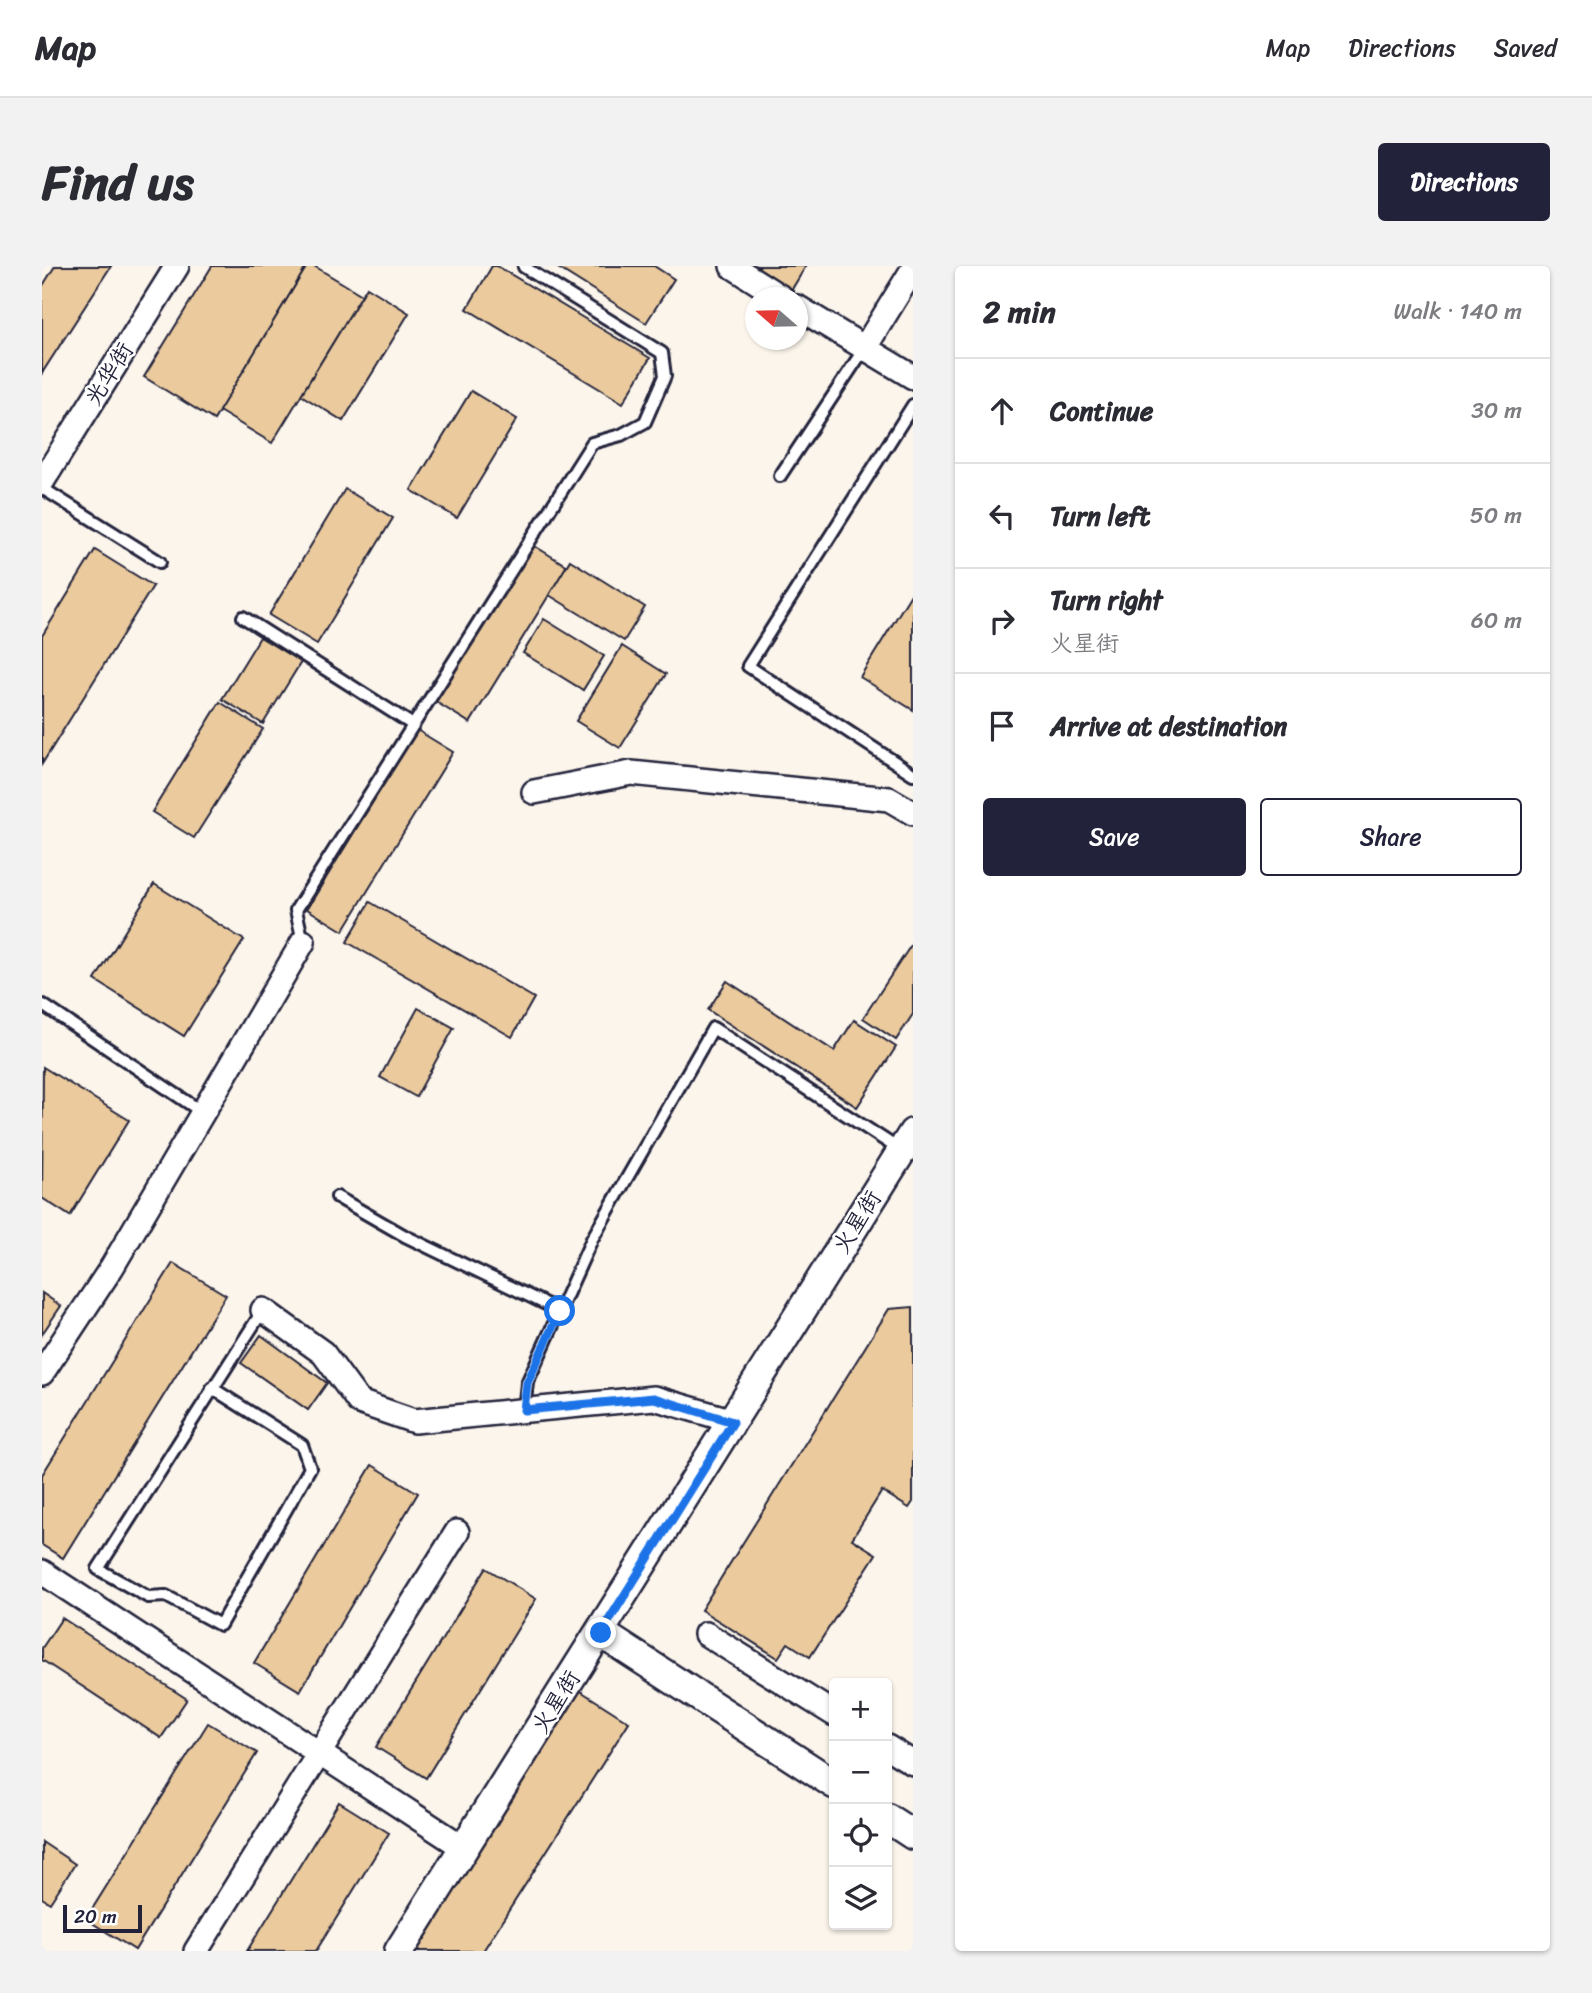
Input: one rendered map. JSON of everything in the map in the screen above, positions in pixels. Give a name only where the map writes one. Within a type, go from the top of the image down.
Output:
[{"type":"street","name":"光华街","points":[[42,482],[177,266]]},
{"type":"street","points":[[732,266],[765,287]]},
{"type":"street","points":[[864,349],[913,269]]},
{"type":"street","points":[[808,314],[913,377]]},
{"type":"street","points":[[534,792],[631,773],[889,799],[913,813]]},
{"type":"street","points":[[42,1373],[112,1267],[303,942]]},
{"type":"street","name":"火星街","points":[[399,1951],[907,1142]]},
{"type":"street","points":[[263,1310],[323,1353],[359,1402],[414,1421],[654,1398],[733,1422]]},
{"type":"street","points":[[197,1951],[457,1532]]},
{"type":"street","points":[[42,1572],[464,1848]]},
{"type":"street","points":[[601,1633],[829,1781]]},
{"type":"street","points":[[706,1634],[829,1711]]},
{"type":"street","points":[[892,1750],[913,1763]]},
{"type":"street","points":[[892,1821],[913,1835]]},
{"type":"lane","points":[[303,942],[296,910],[592,443],[621,435],[645,422],[665,376],[662,353],[524,267]]},
{"type":"lane","points":[[780,476],[864,349]]},
{"type":"lane","points":[[911,769],[748,666],[913,405]]},
{"type":"lane","points":[[42,488],[160,562]]},
{"type":"lane","points":[[243,617],[413,725]]},
{"type":"lane","points":[[43,1005],[202,1112]]},
{"type":"lane","points":[[524,1410],[527,1383],[592,1239],[713,1028],[907,1142]]},
{"type":"lane","points":[[337,1197],[405,1236],[560,1311]]},
{"type":"lane","points":[[212,1388],[302,1445],[310,1468],[220,1625],[166,1596],[148,1597],[98,1569],[212,1388],[263,1310]]},
{"type":"building","points":[[55,266],[111,266],[42,373],[42,287]]},
{"type":"building","points":[[212,266],[307,266],[214,420],[144,377]]},
{"type":"building","points":[[307,266],[314,266],[362,295],[272,443],[219,411]]},
{"type":"building","points":[[492,266],[497,266],[650,358],[623,403],[467,309]]},
{"type":"building","points":[[555,266],[654,266],[674,279],[646,323]]},
{"type":"building","points":[[755,266],[806,266],[793,287],[789,287]]},
{"type":"building","points":[[367,287],[409,313],[343,421],[301,395]]},
{"type":"building","points":[[471,391],[517,419],[457,518],[411,490]]},
{"type":"building","points":[[345,489],[393,518],[317,644],[269,615]]},
{"type":"building","points":[[533,545],[567,566],[470,723],[436,702]]},
{"type":"building","points":[[95,550],[153,586],[42,764],[42,636]]},
{"type":"building","points":[[570,560],[645,607],[624,641],[549,595]]},
{"type":"building","points":[[913,591],[913,710],[860,677]]},
{"type":"building","points":[[544,619],[604,656],[583,690],[523,653]]},
{"type":"building","points":[[260,637],[301,662],[263,724],[222,699]]},
{"type":"building","points":[[622,646],[666,674],[620,748],[576,721]]},
{"type":"building","points":[[220,702],[263,729],[194,838],[152,812]]},
{"type":"building","points":[[417,730],[453,752],[343,931],[307,909]]},
{"type":"building","points":[[154,884],[244,940],[184,1036],[95,980]]},
{"type":"building","points":[[370,902],[534,998],[512,1037],[347,942]]},
{"type":"building","points":[[913,942],[913,1014],[896,1040],[863,1018]]},
{"type":"building","points":[[727,981],[834,1051],[854,1020],[896,1047],[857,1107],[708,1010]]},
{"type":"building","points":[[418,1008],[454,1028],[416,1097],[380,1077]]},
{"type":"building","points":[[43,1067],[129,1120],[70,1216],[42,1198]]},
{"type":"building","points":[[173,1263],[226,1295],[63,1558],[42,1545],[42,1475]]},
{"type":"building","points":[[42,1293],[61,1306],[42,1334]]},
{"type":"building","points":[[913,1307],[913,1502],[909,1508],[882,1491],[852,1539],[876,1554],[810,1657],[788,1643],[778,1658],[701,1610],[889,1309]]},
{"type":"building","points":[[261,1335],[327,1383],[308,1410],[241,1363]]},
{"type":"building","points":[[372,1465],[418,1493],[300,1691],[254,1663]]},
{"type":"building","points":[[486,1568],[536,1599],[426,1778],[376,1747]]},
{"type":"building","points":[[62,1618],[187,1699],[161,1738],[42,1660],[42,1648]]},
{"type":"building","points":[[579,1690],[629,1722],[483,1951],[413,1951]]},
{"type":"building","points":[[208,1723],[257,1753],[135,1950],[86,1919]]},
{"type":"building","points":[[339,1802],[389,1833],[316,1951],[247,1951]]},
{"type":"building","points":[[42,1842],[75,1864],[50,1903],[42,1898]]},
{"type":"route","points":[[560,1311],[527,1383],[524,1410],[654,1398],[733,1422],[601,1633]]}]
